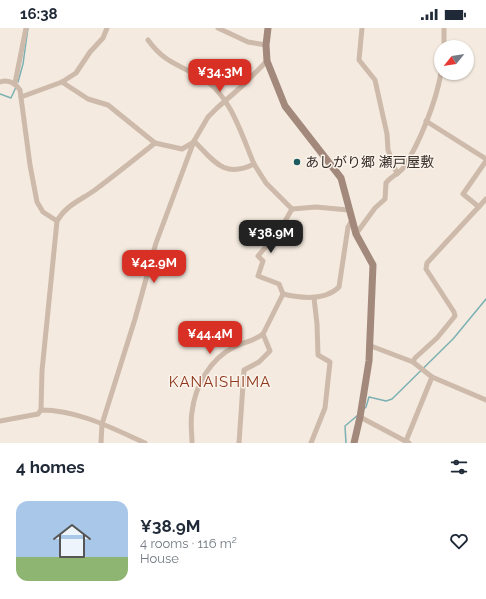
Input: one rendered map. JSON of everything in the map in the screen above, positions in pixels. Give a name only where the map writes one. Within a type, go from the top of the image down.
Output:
[{"type":"main road","points":[[268,28],[266,45],[267,61],[285,106],[341,178],[348,210],[356,234],[373,265],[371,346],[362,408],[354,443]]},
{"type":"street","points":[[15,83],[26,28]]},
{"type":"street","points":[[21,97],[62,82],[76,73],[90,52],[103,38],[107,28]]},
{"type":"street","points":[[218,28],[248,42],[266,45]]},
{"type":"street","points":[[362,28],[359,60],[374,80],[387,134],[388,150],[397,174]]},
{"type":"street","points":[[444,28],[444,40]]},
{"type":"street","points":[[148,40],[157,52],[175,66],[206,80],[225,101],[254,164],[266,183],[292,208],[316,207],[348,210]]},
{"type":"street","points":[[101,443],[102,424],[135,319],[156,243],[194,141],[208,117],[267,61]]},
{"type":"street","points":[[356,234],[375,208],[385,199],[386,183],[404,168],[422,133],[440,80]]},
{"type":"street","points":[[0,82],[7,81],[15,83],[20,90],[30,165],[37,202],[43,212],[57,221]]},
{"type":"street","points":[[62,82],[88,99],[108,105],[155,143],[182,149],[194,141]]},
{"type":"street","points":[[426,121],[486,160],[463,194],[479,207]]},
{"type":"street","points":[[194,141],[220,167],[241,170],[254,164]]},
{"type":"street","points":[[0,421],[38,414],[41,410],[42,371],[57,221],[69,206],[94,191],[155,143]]},
{"type":"street","points":[[413,362],[415,358],[437,338],[454,316],[454,312],[426,269],[427,263],[486,199]]},
{"type":"street","points":[[192,443],[191,414],[193,402],[208,368],[233,347],[257,338],[263,334],[283,294],[279,284],[258,276],[263,261],[258,256],[280,230],[292,208]]},
{"type":"street","points":[[283,294],[300,298],[314,298],[336,291],[339,287],[348,227],[352,222]]},
{"type":"street","points":[[311,443],[325,408],[330,362],[318,355],[314,298]]},
{"type":"street","points":[[239,443],[244,370],[259,362],[270,351],[263,334]]},
{"type":"street","points":[[371,346],[413,362],[432,377],[486,400]]},
{"type":"street","points":[[360,416],[408,442],[432,377]]},
{"type":"street","points":[[41,410],[68,413],[102,424],[145,443]]},
{"type":"waterway","points":[[18,82],[23,64],[28,28]]},
{"type":"waterway","points":[[0,94],[11,98],[16,87]]},
{"type":"waterway","points":[[363,410],[366,407],[369,397],[386,401],[392,399],[453,339],[486,299]]},
{"type":"waterway","points":[[346,443],[345,426],[358,415]]},
{"type":"place","name":"あしがり郷 瀬戸屋敷","points":[[297,162]]},
{"type":"district","name":"KANAISHIMA","points":[[220,382]]}]
